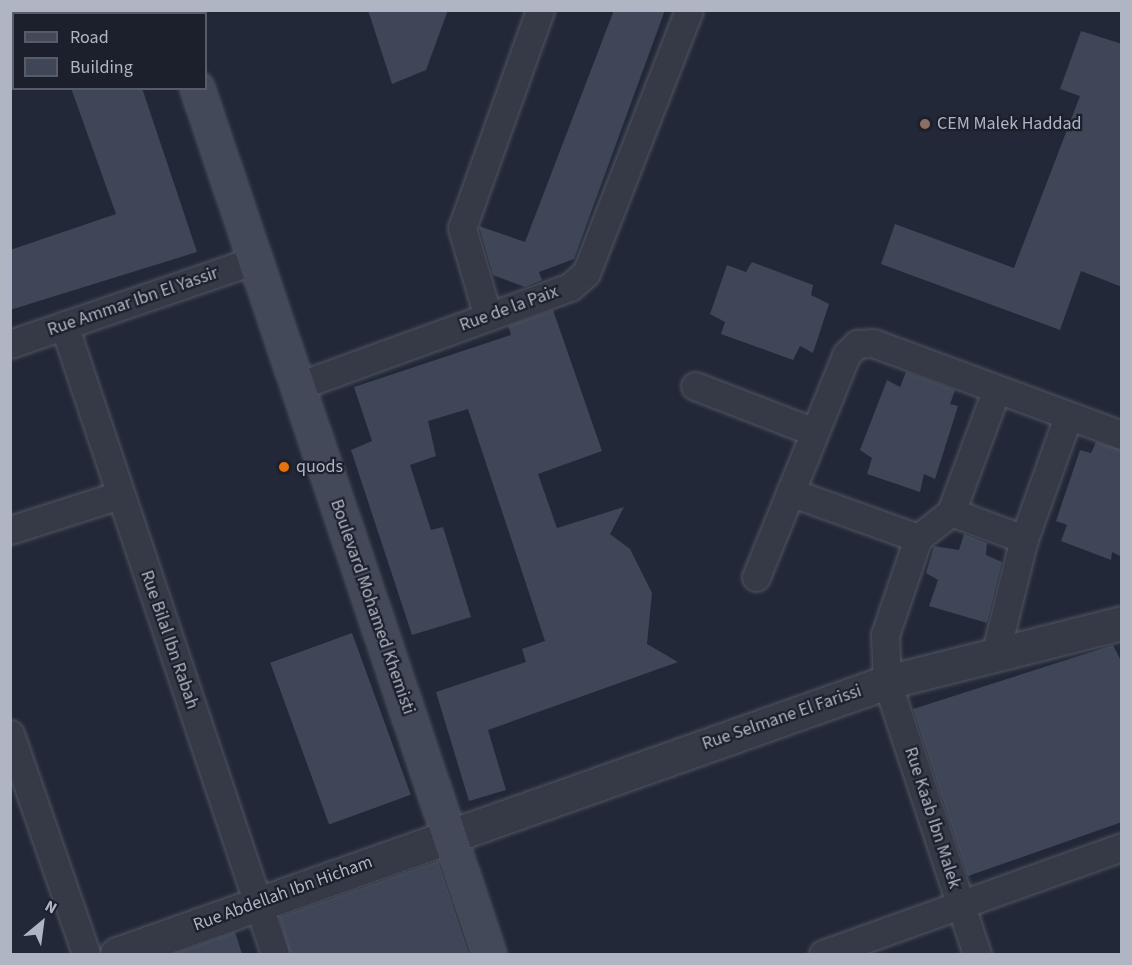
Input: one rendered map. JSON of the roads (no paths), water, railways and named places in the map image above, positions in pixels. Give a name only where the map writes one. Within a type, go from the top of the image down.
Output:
[{"type":"main road","name":"Boulevard Mohamed Khemisti","points":[[198,90],[489,954]]},
{"type":"street","points":[[488,317],[462,228],[540,10]]},
{"type":"street","name":"Rue de la Paix","points":[[298,386],[570,287],[596,259],[689,10]]},
{"type":"street","name":"Rue Ammar Ibn El Yassir","points":[[10,344],[255,260]]},
{"type":"street","name":"Rue Bilal Ibn Rabah","points":[[64,325],[119,495],[275,954]]},
{"type":"street","points":[[756,577],[846,355],[857,344],[873,343],[996,391],[1122,435]]},
{"type":"street","points":[[695,386],[814,432]]},
{"type":"street","points":[[790,492],[918,538],[951,512],[996,391]]},
{"type":"street","points":[[995,655],[1024,539],[1068,417]]},
{"type":"street","points":[[10,530],[119,495]]},
{"type":"street","points":[[951,512],[1024,539]]},
{"type":"street","name":"Rue Kaab Ibn Malek","points":[[918,538],[885,635],[887,682],[977,954]]},
{"type":"street","name":"Rue Selmane El Farissi","points":[[448,834],[887,682],[1122,623]]},
{"type":"street","points":[[10,734],[86,954]]},
{"type":"street","name":"Rue Abdellah Ibn Hicham","points":[[117,954],[448,834]]},
{"type":"street","points":[[823,954],[1122,847]]},
{"type":"place","name":"CEM Malek Haddad","points":[[925,124]]},
{"type":"place","name":"quods","points":[[284,467]]}]
